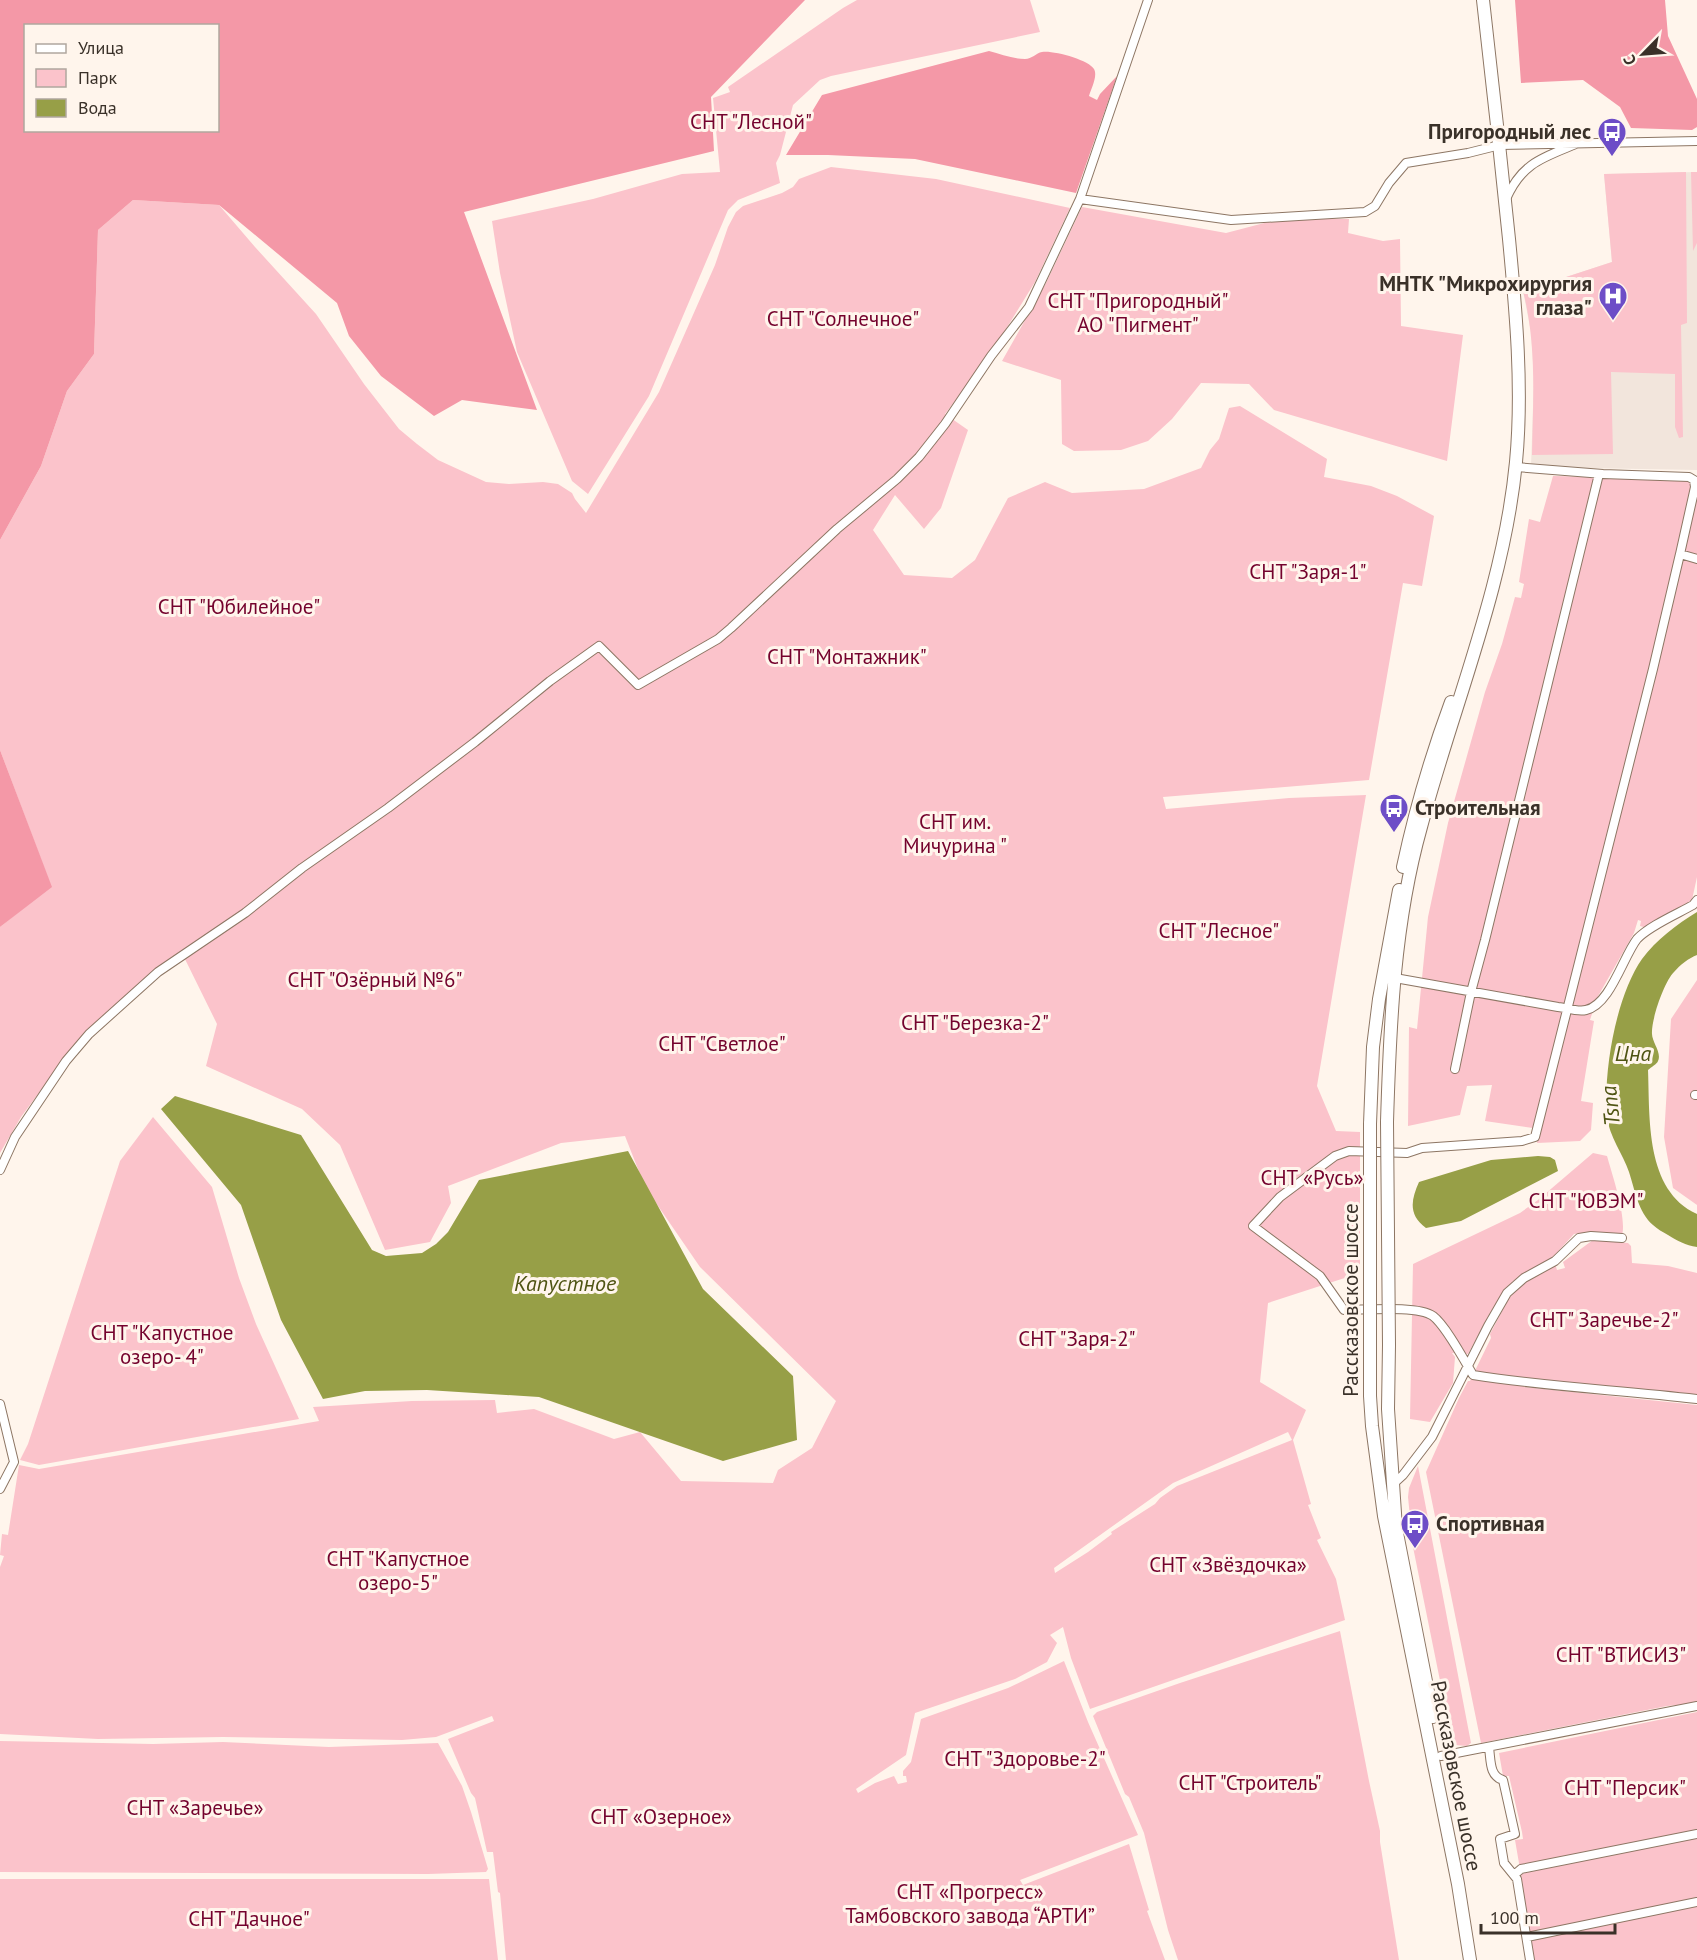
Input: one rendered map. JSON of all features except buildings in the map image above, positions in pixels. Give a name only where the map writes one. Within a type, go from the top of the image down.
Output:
[{"type":"main road","name":"Рассказовское шоссе","points":[[1479,1960],[1403,1568],[1392,1485],[1388,1409],[1388,1122],[1395,978],[1406,891],[1420,829],[1502,548],[1516,467],[1518,399],[1512,273],[1483,0]]},
{"type":"main road","name":"Рассказовское шоссе","points":[[1470,1960],[1456,1873],[1384,1516],[1372,1426],[1370,1396],[1370,1124],[1373,1047],[1379,999],[1411,831],[1444,722],[1485,611]]},
{"type":"street","points":[[0,1170],[15,1137],[66,1061],[89,1034],[158,972],[245,913],[302,868],[388,808],[550,681],[599,646],[638,685],[718,639],[919,457],[1029,307],[1080,199],[1148,0]]},
{"type":"street","points":[[1080,199],[1231,220],[1365,212],[1376,206],[1389,183],[1406,164],[1500,145],[1697,141]]},
{"type":"street","points":[[1505,202],[1513,183],[1535,162],[1580,142]]},
{"type":"street","points":[[1516,467],[1599,474],[1686,476],[1694,480],[1695,491],[1535,1137],[1522,1141],[1422,1148],[1407,1153],[1349,1151],[1335,1156],[1280,1197],[1253,1226],[1320,1276],[1344,1310],[1418,1309],[1434,1316],[1473,1375],[1697,1400]]},
{"type":"street","points":[[1455,1069],[1471,992],[1599,474]]},
{"type":"street","points":[[1680,554],[1697,559]]},
{"type":"street","points":[[1395,978],[1585,1010],[1596,1006],[1611,986],[1639,937],[1693,905],[1697,900]]},
{"type":"street","points":[[1392,1485],[1403,1475],[1432,1437],[1501,1302],[1518,1282],[1555,1261],[1575,1241],[1584,1236],[1622,1238]]},
{"type":"street","points":[[0,1404],[14,1461],[0,1489]]},
{"type":"street","points":[[1441,1756],[1697,1706]]},
{"type":"street","points":[[1489,1748],[1492,1769],[1497,1778],[1503,1780],[1515,1834],[1500,1839],[1504,1863],[1517,1879],[1530,1960]]},
{"type":"street","points":[[1514,1875],[1521,1869],[1697,1834]]},
{"type":"street","points":[[1527,1937],[1697,1902]]},
{"type":"shaded area","points":[[0,0],[805,0],[711,97],[714,151],[464,212],[537,410],[462,400],[434,416],[381,376],[349,336],[337,303],[219,205],[133,200],[98,230],[94,354],[67,391],[41,466],[0,540]]},
{"type":"shaded area","points":[[1515,0],[1665,0],[1668,36],[1697,99],[1697,127],[1692,130],[1631,128],[1620,107],[1583,80],[1521,83]]},
{"type":"shaded area","points":[[989,51],[1025,59],[1042,52],[1054,53],[1085,62],[1095,72],[1089,96],[1097,100],[1117,76],[1076,193],[915,159],[786,155],[822,95]]},
{"type":"shaded area","name":"МНТК \"Микрохирургия глаза\"","points":[[1697,172],[1697,470],[1531,467],[1534,377],[1531,332],[1523,291],[1612,262],[1604,174]]},
{"type":"shaded area","points":[[0,750],[52,887],[0,927]]},
{"type":"green space","name":"СНТ \"Лесной\"","points":[[857,0],[1030,0],[1040,32],[831,76],[820,80],[793,105],[776,163],[780,183],[738,200],[728,210],[649,396],[588,494],[572,481],[517,352],[500,273],[492,221],[593,199],[682,174],[720,172],[713,98],[730,92],[728,87]]},
{"type":"green space","points":[[831,167],[936,179],[1070,208],[1035,282],[988,358],[945,414],[968,430],[941,508],[924,529],[895,495],[873,530],[904,575],[952,578],[975,560],[1008,498],[1045,482],[1072,493],[1144,489],[1201,468],[1210,450],[1219,439],[1229,408],[1240,406],[1327,459],[1324,477],[1371,486],[1397,496],[1434,516],[1422,586],[1403,583],[1369,780],[1163,797],[1166,809],[1289,798],[1366,795],[1317,1086],[1336,1131],[1360,1132],[1360,1273],[1268,1303],[1260,1382],[1306,1410],[1293,1440],[1311,1504],[1308,1505],[1321,1538],[1317,1540],[1336,1579],[1345,1620],[1090,1709],[1071,1658],[1063,1627],[1050,1635],[1057,1643],[1047,1662],[1015,1679],[915,1713],[906,1755],[856,1789],[858,1793],[894,1776],[898,1784],[907,1782],[903,1771],[911,1762],[921,1719],[1008,1688],[1064,1661],[1138,1835],[1020,1880],[1023,1885],[1129,1844],[1149,1910],[1147,1911],[1165,1960],[506,1960],[500,1893],[498,1892],[493,1852],[487,1852],[475,1798],[448,1739],[494,1721],[492,1716],[436,1737],[402,1740],[223,1737],[98,1739],[0,1734],[0,1567],[4,1556],[0,1555],[2,1534],[8,1535],[19,1465],[39,1469],[319,1421],[313,1407],[412,1401],[495,1400],[497,1413],[534,1409],[614,1439],[640,1432],[681,1481],[773,1483],[778,1470],[812,1448],[836,1401],[700,1267],[645,1187],[625,1136],[561,1143],[448,1186],[451,1203],[430,1242],[385,1250],[340,1145],[302,1109],[206,1066],[217,1024],[181,951],[156,969],[78,1040],[21,1117],[0,1153],[0,927],[51,886],[0,750],[0,540],[41,466],[67,391],[94,354],[98,230],[133,200],[219,205],[316,314],[364,384],[399,429],[438,460],[486,482],[558,484],[572,493],[586,513],[659,392],[736,212],[743,206],[782,193],[793,187],[799,179]],"holes":[[[1288,1432],[1292,1440],[1177,1486],[1155,1504],[1111,1532],[1112,1534],[1088,1552],[1055,1573],[1054,1568],[1173,1483]]]},
{"type":"green space","name":"МНТК \"Микрохирургия глаза\"","points":[[1686,172],[1687,323],[1681,325],[1683,437],[1679,438],[1675,427],[1675,374],[1611,372],[1613,454],[1532,455],[1532,352],[1523,291],[1612,262],[1604,174]]},
{"type":"green space","points":[[1691,172],[1697,172],[1697,243],[1693,251]]},
{"type":"green space","name":"СНТ \"Пригородный\" АО \"Пигмент\"","points":[[1082,207],[1226,233],[1276,220],[1349,219],[1348,233],[1383,241],[1400,239],[1401,326],[1463,335],[1447,461],[1274,410],[1249,384],[1201,383],[1172,419],[1148,441],[1121,450],[1074,451],[1062,444],[1061,380],[1002,361],[1046,283]]},
{"type":"green space","points":[[1553,476],[1697,479],[1697,877],[1692,900],[1647,928],[1640,926],[1641,921],[1638,920],[1634,933],[1597,998],[1590,1020],[1594,1021],[1581,1101],[1593,1103],[1591,1130],[1580,1141],[1537,1143],[1540,1129],[1485,1121],[1492,1085],[1467,1086],[1460,1115],[1408,1126],[1409,1027],[1417,1029],[1428,917],[1448,823],[1515,597],[1521,598],[1524,584],[1519,582],[1529,519],[1540,522]]},
{"type":"green space","points":[[1697,980],[1697,1205],[1673,1188],[1664,1137],[1671,1019]]},
{"type":"green space","name":"СНТ \"Капустное озеро- 4\"","points":[[153,1117],[212,1187],[239,1278],[256,1324],[299,1419],[39,1465],[20,1460],[28,1444],[120,1161]]},
{"type":"green space","points":[[1593,1153],[1607,1156],[1621,1207],[1622,1235],[1590,1232],[1574,1234],[1553,1257],[1557,1270],[1565,1268],[1563,1262],[1593,1240],[1628,1243],[1631,1246],[1632,1263],[1668,1266],[1697,1273],[1697,1396],[1526,1378],[1524,1387],[1697,1405],[1697,1703],[1667,1706],[1481,1743],[1426,1472],[1459,1398],[1491,1338],[1490,1334],[1509,1298],[1518,1288],[1513,1281],[1492,1310],[1468,1354],[1452,1353],[1455,1357],[1453,1383],[1430,1422],[1410,1419],[1413,1264],[1520,1213]]},
{"type":"green space","points":[[1418,1466],[1471,1743],[1467,1746],[1455,1745],[1451,1735],[1413,1547],[1408,1497],[1409,1488]]},
{"type":"green space","name":"СНТ \"Строитель\"","points":[[1340,1631],[1380,1831],[1399,1960],[1178,1960],[1168,1930],[1144,1833],[1129,1797],[1125,1794],[1093,1716],[1097,1712],[1180,1683]]},
{"type":"green space","name":"СНТ \"Персик\"","points":[[1697,1712],[1697,1832],[1520,1869],[1515,1840],[1523,1839],[1522,1832],[1509,1776],[1503,1776],[1499,1753]]},
{"type":"green space","name":"СНТ «Заречье»","points":[[0,1741],[153,1744],[223,1742],[329,1747],[438,1743],[462,1786],[488,1869],[486,1872],[428,1874],[0,1872]]},
{"type":"green space","points":[[1697,1837],[1697,1960],[1533,1960],[1521,1874]]},
{"type":"green space","name":"СНТ \"Дачное\"","points":[[0,1879],[489,1879],[498,1960],[0,1960]]},
{"type":"water","name":"Цна","points":[[1697,912],[1697,955],[1676,969],[1662,992],[1652,1028],[1652,1037],[1659,1058],[1648,1070],[1651,1130],[1659,1171],[1668,1188],[1680,1203],[1697,1214],[1697,1247],[1660,1230],[1644,1214],[1626,1165],[1610,1131],[1606,1099],[1613,1035],[1618,1013],[1633,975],[1642,959],[1660,939]]},
{"type":"water","name":"Капустное","points":[[175,1096],[301,1135],[372,1250],[386,1256],[422,1253],[436,1244],[448,1232],[479,1180],[628,1151],[703,1289],[793,1376],[797,1440],[723,1461],[539,1397],[427,1390],[365,1391],[323,1399],[281,1320],[241,1205],[161,1109]]},
{"type":"water","points":[[1538,1156],[1555,1160],[1558,1171],[1461,1221],[1426,1228],[1416,1218],[1413,1201],[1419,1182],[1491,1160]]},
{"type":"place","name":"Пригородный лес","points":[[1612,158]]},
{"type":"place","name":"МНТК \"Микрохирургия глаза\"","points":[[1613,322]]},
{"type":"place","name":"Строительная","points":[[1394,834]]},
{"type":"place","name":"Спортивная","points":[[1415,1550]]},
{"type":"park label","name":"СНТ \"Солнечное\"","points":[[843,319]]},
{"type":"park label","name":"СНТ \"Заря-1\"","points":[[1308,572]]},
{"type":"park label","name":"СНТ \"Юбилейное\"","points":[[239,607]]},
{"type":"park label","name":"СНТ \"Монтажник\"","points":[[847,657]]},
{"type":"park label","name":"СНТ им. Мичурина \"","points":[[955,834]]},
{"type":"park label","name":"СНТ \"Лесное\"","points":[[1219,931]]},
{"type":"park label","name":"СНТ \"Озёрный №6\"","points":[[375,980]]},
{"type":"park label","name":"СНТ \"Березка-2\"","points":[[975,1023]]},
{"type":"park label","name":"СНТ \"Светлое\"","points":[[722,1044]]},
{"type":"park label","name":"СНТ «Русь»","points":[[1312,1178]]},
{"type":"park label","name":"СНТ \"ЮВЭМ\"","points":[[1586,1201]]},
{"type":"park label","name":"СНТ\" Заречье-2\"","points":[[1604,1320]]},
{"type":"park label","name":"СНТ \"Заря-2\"","points":[[1077,1339]]},
{"type":"park label","name":"СНТ «Звёздочка»","points":[[1228,1565]]},
{"type":"park label","name":"СНТ \"Капустное озеро-5\"","points":[[398,1571]]},
{"type":"park label","name":"СНТ \"ВТИСИЗ\"","points":[[1621,1655]]},
{"type":"park label","name":"СНТ \"Здоровье-2\"","points":[[1025,1759]]},
{"type":"park label","name":"СНТ «Озерное»","points":[[661,1817]]},
{"type":"park label","name":"СНТ «Прогресс» Тамбовского завода “АРТИ”","points":[[970,1904]]},
{"type":"water label","name":"Tsna","points":[[1610,1106]]}]
